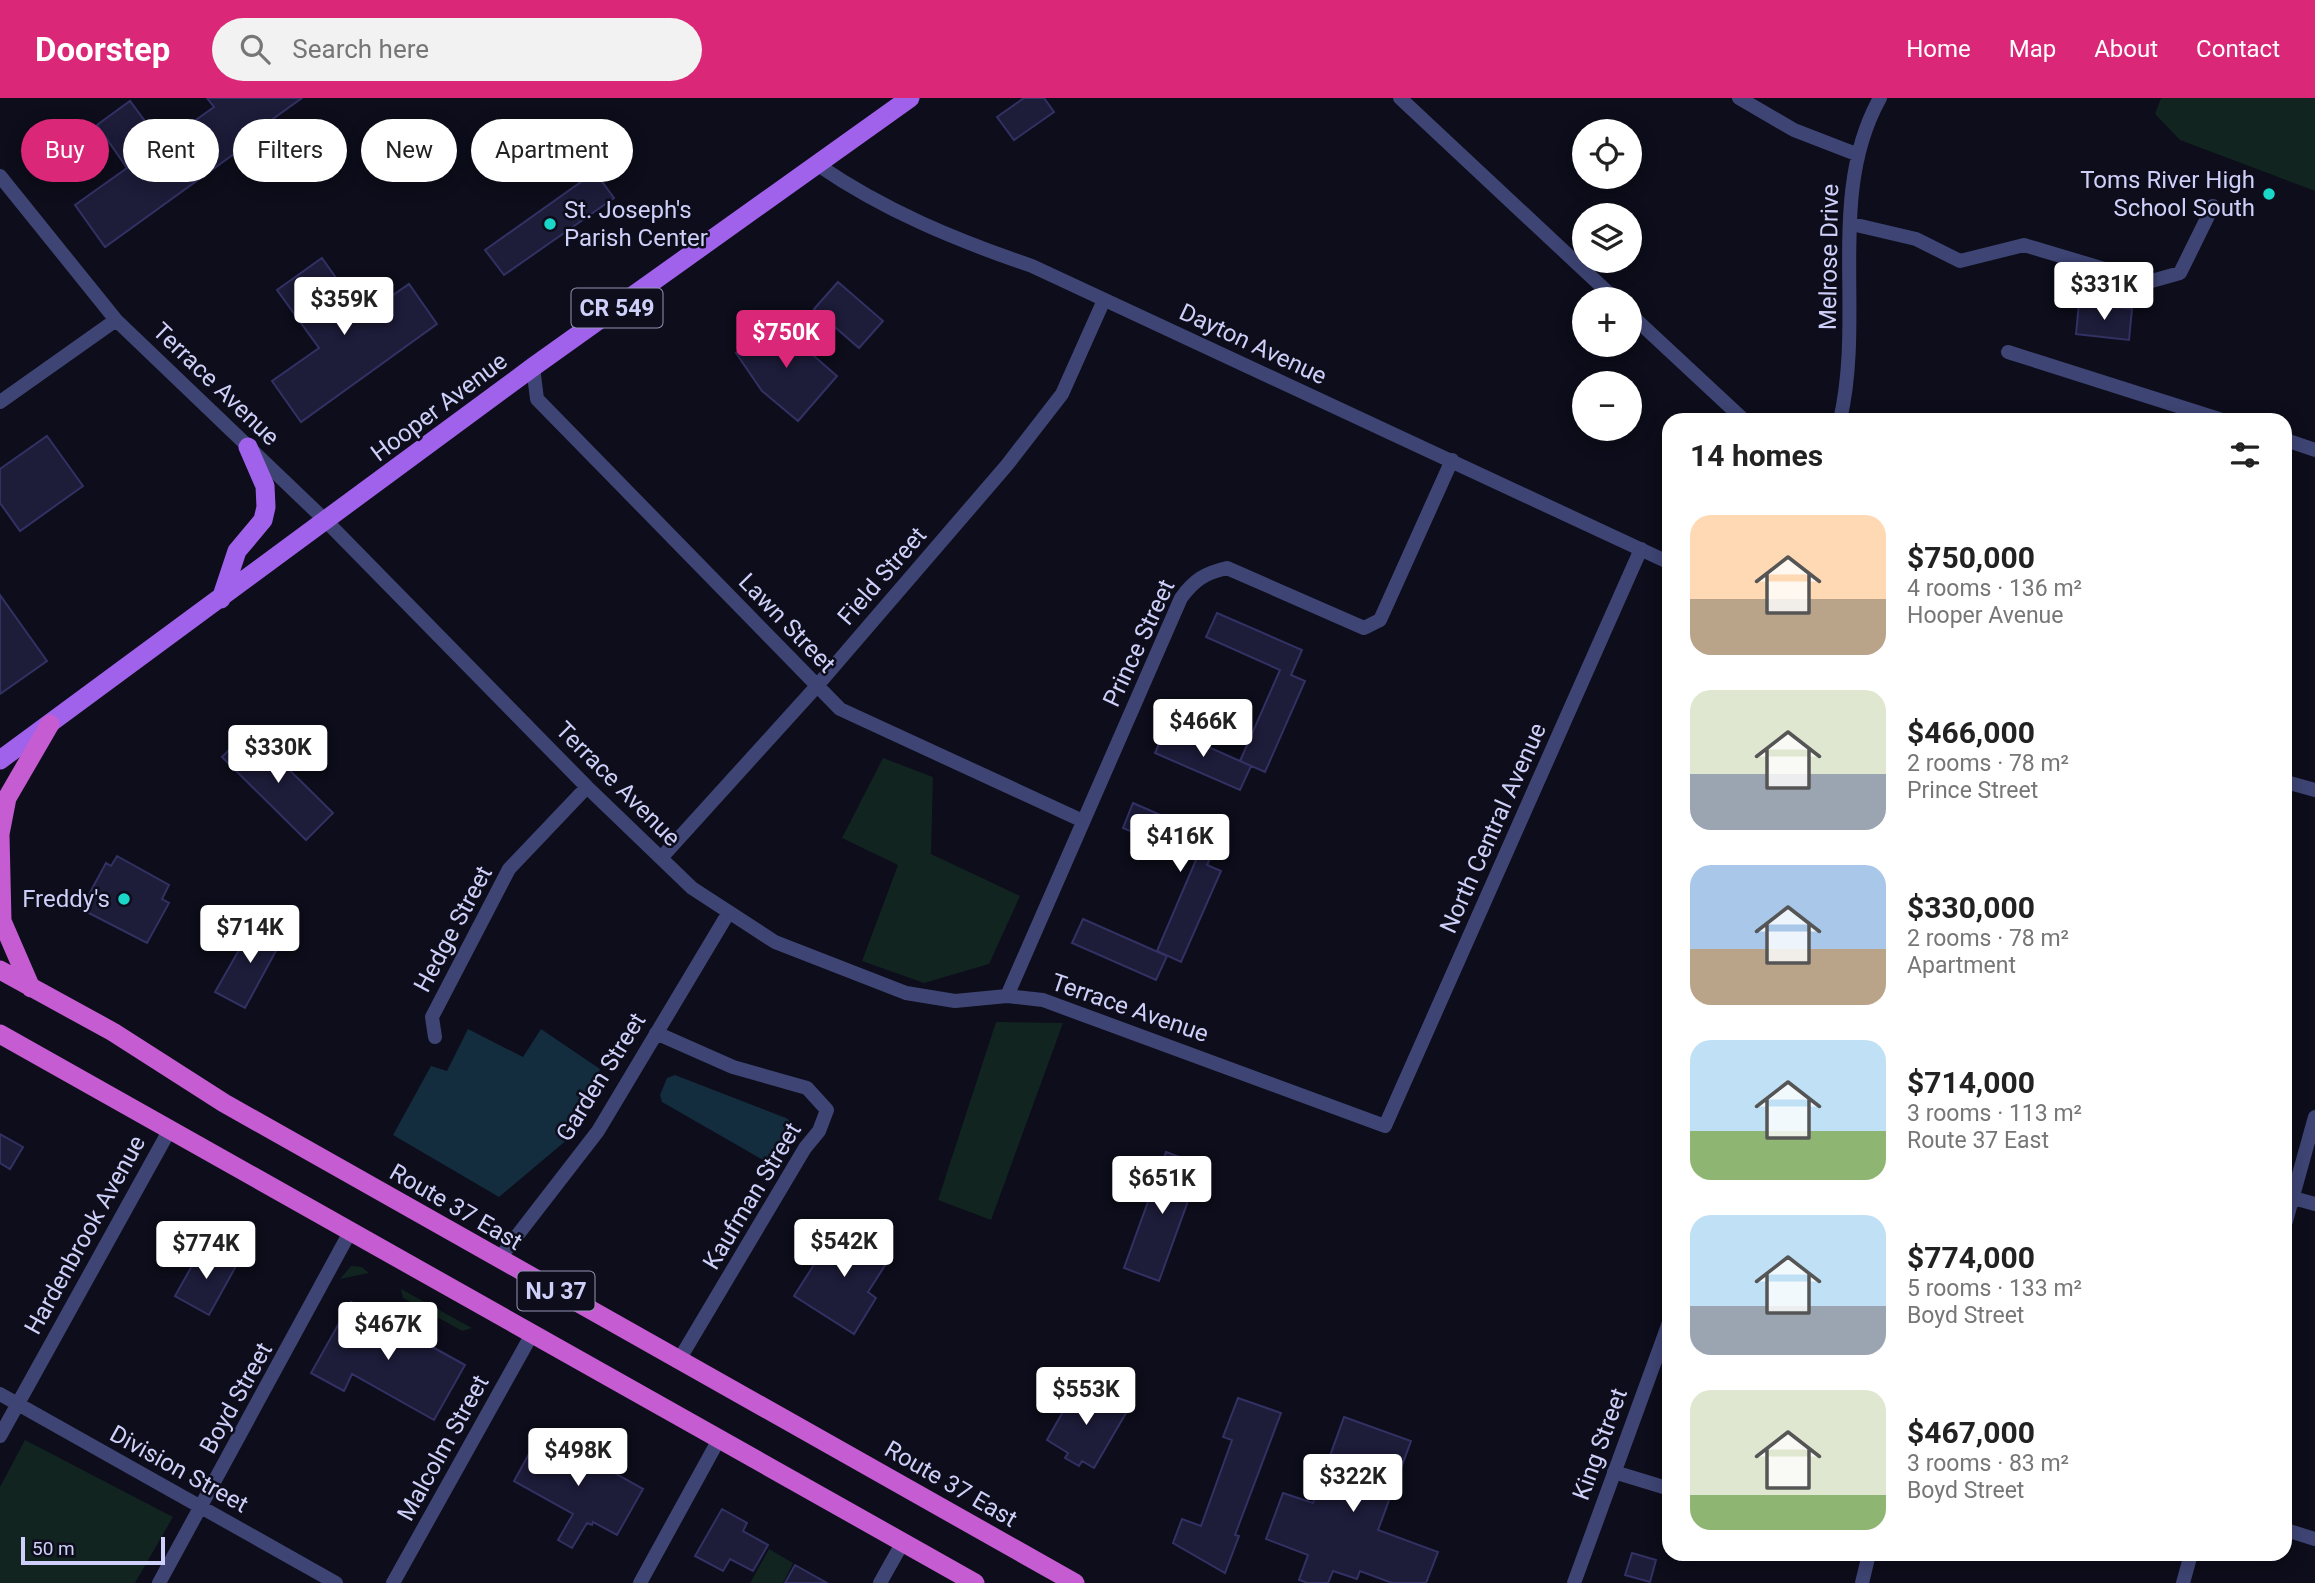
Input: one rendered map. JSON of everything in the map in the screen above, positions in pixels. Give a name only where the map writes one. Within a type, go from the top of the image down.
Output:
[{"type":"highway","points":[[31,988],[2,921],[0,834],[7,798],[51,724]]},
{"type":"highway","name":"Route 37 East","points":[[0,970],[113,1032],[224,1103],[1075,1583]]},
{"type":"highway","name":"NJ 37","points":[[0,1034],[718,1441],[975,1583]]},
{"type":"main road","name":"Hooper Avenue","points":[[0,760],[533,368],[910,98]]},
{"type":"main road","points":[[221,599],[237,551],[263,520],[266,507],[265,486],[248,447]]},
{"type":"street","points":[[1400,98],[1602,287]]},
{"type":"street","points":[[1739,98],[1794,130],[1856,154]]},
{"type":"street","name":"Melrose Drive","points":[[1841,413],[1851,348],[1851,188],[1856,154],[1880,98]]},
{"type":"street","name":"Dayton Avenue","points":[[818,165],[863,195],[946,236],[1032,266],[1662,560]]},
{"type":"street","name":"Terrace Avenue","points":[[0,176],[116,320],[327,522],[587,787],[692,888],[775,942],[906,993],[956,1001],[1007,996],[1043,1000],[1385,1126]]},
{"type":"street","points":[[1852,224],[1916,239],[1960,261],[2024,245],[2148,282],[2180,273],[2213,206]]},
{"type":"street","name":"Field Street","points":[[661,858],[816,687],[1007,466],[1062,394],[1104,300]]},
{"type":"street","points":[[0,402],[116,320]]},
{"type":"street","points":[[1642,325],[1736,413]]},
{"type":"street","points":[[2008,352],[2200,413]]},
{"type":"street","name":"Lawn Street","points":[[533,368],[537,399],[840,709],[1083,821]]},
{"type":"street","points":[[2292,442],[2315,450]]},
{"type":"street","name":"Prince Street","points":[[1007,996],[1181,598],[1193,582],[1208,572],[1227,568],[1364,628],[1380,620],[1452,460]]},
{"type":"street","name":"North Central Avenue","points":[[1385,1126],[1642,549]]},
{"type":"street","points":[[2292,784],[2315,790]]},
{"type":"street","name":"Hedge Street","points":[[435,1037],[432,1017],[509,869],[587,787]]},
{"type":"street","name":"Garden Street","points":[[499,1259],[598,1130],[729,912]]},
{"type":"street","name":"Kaufman Street","points":[[656,1033],[733,1067],[807,1088],[827,1110],[819,1130],[679,1360]]},
{"type":"street","points":[[2292,1188],[2315,1117]]},
{"type":"street","name":"Hardenbrook Avenue","points":[[0,1436],[169,1130]]},
{"type":"street","points":[[2292,1198],[2315,1204]]},
{"type":"street","name":"Boyd Street","points":[[159,1583],[350,1232]]},
{"type":"street","name":"Malcolm Street","points":[[393,1583],[532,1334]]},
{"type":"street","name":"King Street","points":[[1574,1583],[1662,1342]]},
{"type":"street","name":"Division Street","points":[[0,1394],[336,1583]]},
{"type":"street","points":[[639,1583],[718,1441]]},
{"type":"street","points":[[1614,1472],[1662,1487]]},
{"type":"street","points":[[2292,1532],[2315,1539]]},
{"type":"street","points":[[880,1583],[903,1542]]},
{"type":"street","points":[[1862,1583],[1867,1561]]},
{"type":"street","points":[[2183,1583],[2190,1561]]},
{"type":"green space","points":[[2161,98],[2315,98],[2315,191],[2180,140],[2155,114]]},
{"type":"green space","points":[[883,758],[933,777],[931,854],[1020,896],[989,964],[924,983],[862,961],[898,865],[842,838]]},
{"type":"green space","points":[[996,1022],[1063,1023],[991,1220],[938,1200]]},
{"type":"green space","points":[[351,1266],[362,1267],[369,1273],[340,1279]]},
{"type":"green space","points":[[401,1289],[472,1328],[462,1331],[403,1298]]},
{"type":"green space","points":[[25,1440],[173,1517],[135,1583],[0,1583],[0,1487]]},
{"type":"green space","points":[[769,1549],[793,1563],[783,1583],[750,1583]]},
{"type":"water","points":[[468,1029],[523,1057],[541,1029],[600,1069],[581,1128],[499,1197],[393,1135],[431,1066],[447,1071]]},
{"type":"water","points":[[675,1075],[793,1123],[789,1144],[776,1162],[763,1160],[662,1102],[660,1095],[667,1078]]},
{"type":"building","points":[[207,98],[302,98],[273,119],[233,119],[233,155],[219,165],[219,119],[197,119],[214,107]]},
{"type":"building","points":[[1024,98],[1044,98],[1054,112],[1014,140],[997,117]]},
{"type":"building","points":[[130,101],[143,119],[123,119],[123,162],[109,142],[109,119],[105,119]]},
{"type":"building","points":[[123,171],[123,182],[195,182],[105,247],[75,205]]},
{"type":"building","name":"St. Joseph's Parish Center","points":[[581,182],[602,182],[614,198],[504,275],[485,250]]},
{"type":"building","points":[[322,258],[363,316],[409,284],[437,324],[301,422],[272,381],[319,348],[277,290]]},
{"type":"building","points":[[838,282],[883,321],[859,348],[814,309]]},
{"type":"building","points":[[2079,303],[2132,309],[2129,340],[2076,334]]},
{"type":"building","points":[[784,319],[806,349],[837,376],[798,421],[762,391],[736,353]]},
{"type":"building","points":[[47,436],[83,486],[20,531],[0,503],[0,469]]},
{"type":"building","points":[[0,595],[47,661],[0,694]]},
{"type":"building","points":[[1217,613],[1302,650],[1291,675],[1305,681],[1265,772],[1240,761],[1280,670],[1206,637]]},
{"type":"building","points":[[1166,728],[1251,766],[1240,790],[1155,753]]},
{"type":"building","points":[[249,730],[333,813],[306,840],[222,757]]},
{"type":"building","points":[[1133,803],[1218,840],[1207,865],[1221,871],[1181,962],[1157,951],[1196,860],[1123,828]]},
{"type":"building","name":"Freddy's","points":[[117,856],[169,885],[162,899],[169,903],[147,943],[81,909],[106,863],[111,866]]},
{"type":"building","points":[[1083,919],[1167,956],[1156,980],[1072,943]]},
{"type":"building","points":[[263,924],[284,936],[245,1008],[215,992],[251,929],[259,932]]},
{"type":"building","points":[[0,1134],[23,1147],[10,1169],[0,1163]]},
{"type":"building","points":[[1166,1152],[1201,1165],[1159,1281],[1124,1268]]},
{"type":"building","points":[[840,1224],[891,1256],[868,1292],[876,1298],[854,1334],[794,1296]]},
{"type":"building","points":[[202,1248],[236,1266],[209,1315],[175,1296]]},
{"type":"building","points":[[351,1302],[465,1365],[434,1420],[352,1374],[344,1391],[311,1373]]},
{"type":"building","points":[[1078,1385],[1126,1413],[1094,1468],[1082,1461],[1079,1466],[1065,1458],[1068,1453],[1047,1440]]},
{"type":"building","points":[[1238,1398],[1281,1413],[1235,1535],[1239,1536],[1225,1573],[1173,1543],[1182,1519],[1201,1526],[1232,1440],[1223,1437]]},
{"type":"building","points":[[1344,1417],[1411,1441],[1378,1530],[1438,1552],[1426,1583],[1392,1583],[1360,1571],[1357,1579],[1333,1571],[1328,1583],[1308,1583],[1299,1580],[1308,1555],[1266,1539],[1283,1493],[1313,1503]]},
{"type":"building","points":[[541,1432],[643,1489],[617,1535],[593,1522],[592,1525],[587,1523],[572,1548],[558,1540],[573,1514],[514,1481]]},
{"type":"building","points":[[722,1509],[747,1523],[743,1531],[768,1545],[753,1571],[730,1559],[723,1571],[695,1556]]},
{"type":"building","points":[[1632,1553],[1656,1560],[1650,1582],[1625,1575]]},
{"type":"building","points":[[795,1565],[827,1583],[785,1583]]},
{"type":"place","name":"Toms River High School South","points":[[2269,194]]},
{"type":"place","name":"St. Joseph's Parish Center","points":[[550,224]]},
{"type":"place","name":"Freddy's","points":[[124,899]]}]
